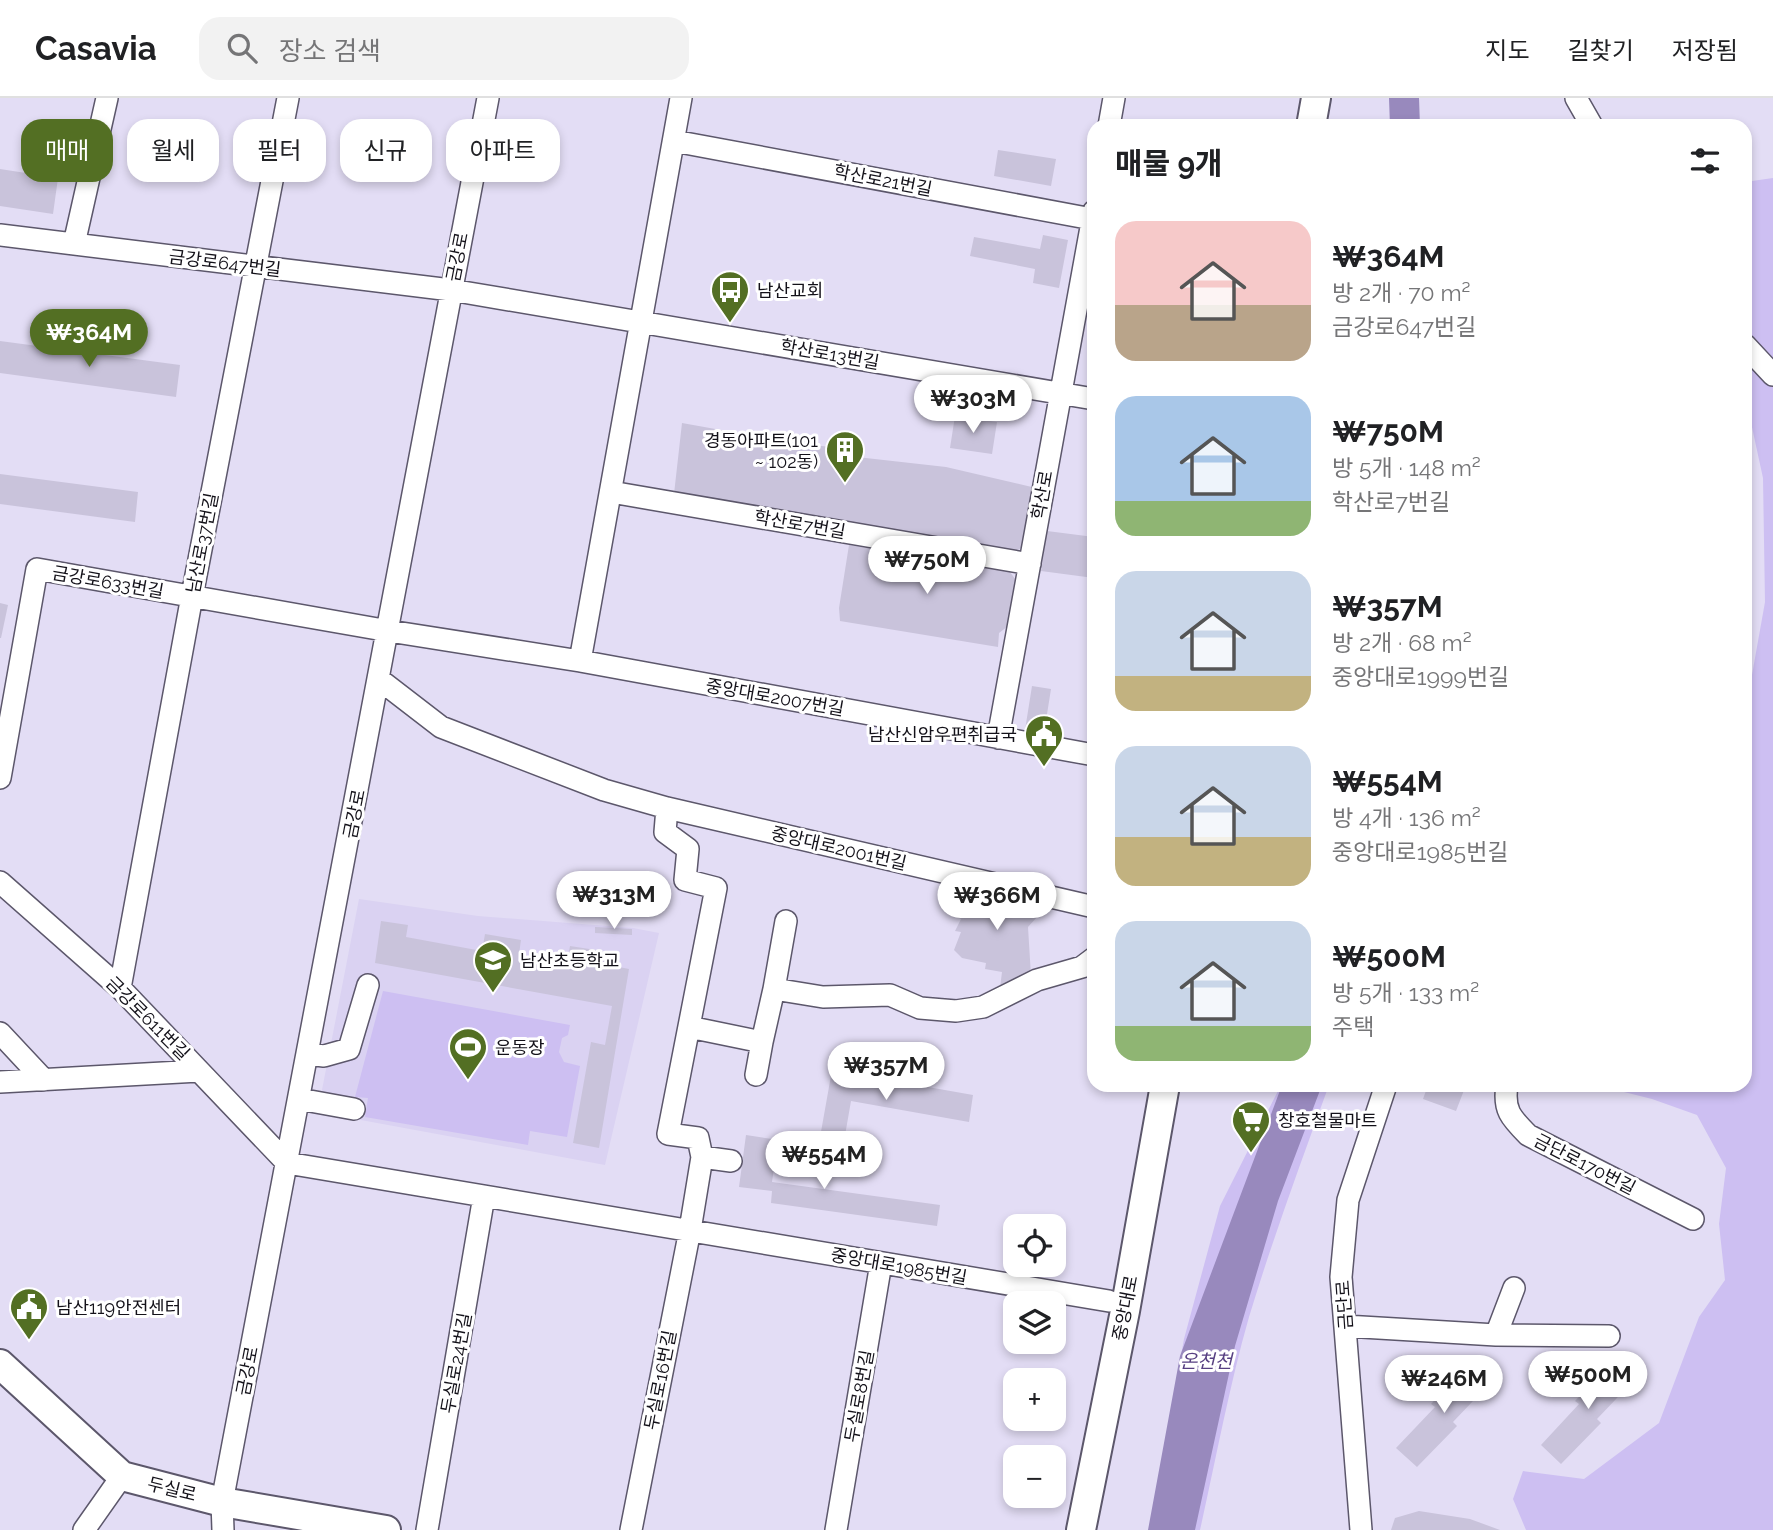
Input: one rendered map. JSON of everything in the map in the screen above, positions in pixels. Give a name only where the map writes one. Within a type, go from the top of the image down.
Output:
[{"type":"main road","points":[[1312,119],[1316,98]]},
{"type":"main road","points":[[1327,119],[1331,98]]},
{"type":"main road","name":"중앙대로","points":[[1064,1530],[1109,1301],[1145,1092]]},
{"type":"main road","name":"중앙대로","points":[[1081,1530],[1125,1311],[1164,1092]]},
{"type":"main road","name":"두실로","points":[[0,1364],[122,1476],[222,1502],[386,1530]]},
{"type":"street","points":[[74,244],[107,98]]},
{"type":"street","name":"남산로37번길","points":[[120,988],[288,98]]},
{"type":"street","name":"금강로","points":[[223,1530],[222,1502],[380,680],[488,98]]},
{"type":"street","points":[[580,662],[681,98]]},
{"type":"street","points":[[1110,119],[1114,98]]},
{"type":"street","points":[[1576,98],[1588,119]]},
{"type":"street","name":"학산로21번길","points":[[674,141],[1087,214]]},
{"type":"street","name":"금강로647번길","points":[[0,235],[451,290]]},
{"type":"street","name":"학산로","points":[[998,738],[1087,247]]},
{"type":"street","name":"학산로13번길","points":[[451,290],[1060,393]]},
{"type":"street","points":[[1752,352],[1773,375]]},
{"type":"street","points":[[1060,393],[1087,398]]},
{"type":"street","name":"학산로7번길","points":[[611,492],[1030,564]]},
{"type":"street","name":"금강로633번길","points":[[0,778],[37,569],[389,631]]},
{"type":"street","name":"중앙대로2007번길","points":[[389,631],[580,662],[1087,754]]},
{"type":"street","name":"중앙대로2001번길","points":[[380,680],[441,727],[604,790],[667,808],[1087,906]]},
{"type":"street","points":[[667,808],[664,832],[688,849],[685,880],[716,888],[668,1134],[698,1138],[702,1157],[690,1230]]},
{"type":"street","name":"금강로611번길","points":[[0,882],[120,988],[287,1163]]},
{"type":"street","points":[[756,1075],[786,921]]},
{"type":"street","points":[[774,989],[823,997],[890,995],[920,1008],[956,1011],[983,1007],[1037,980],[1087,963]]},
{"type":"street","points":[[308,1054],[324,1056],[349,1049],[368,985]]},
{"type":"street","points":[[689,1027],[762,1042]]},
{"type":"street","points":[[0,1034],[44,1080]]},
{"type":"street","points":[[0,1082],[200,1071]]},
{"type":"street","name":"금단로","points":[[1361,1530],[1341,1277],[1348,1200],[1385,1092]]},
{"type":"street","name":"금단로170번길","points":[[1506,1092],[1505,1104],[1513,1120],[1528,1135],[1693,1219]]},
{"type":"street","points":[[299,1099],[354,1108]]},
{"type":"street","points":[[702,1157],[731,1161]]},
{"type":"street","name":"중앙대로1985번길","points":[[287,1163],[1109,1301]]},
{"type":"street","name":"두실로24번길","points":[[427,1530],[484,1196]]},
{"type":"street","name":"두실로16번길","points":[[631,1530],[690,1230]]},
{"type":"street","name":"두실로8번길","points":[[836,1530],[881,1263]]},
{"type":"street","points":[[1496,1335],[1514,1288]]},
{"type":"street","points":[[1345,1326],[1496,1335],[1609,1336]]},
{"type":"street","points":[[83,1530],[122,1476]]},
{"type":"shaded area","points":[[1773,178],[1773,1530],[1526,1530],[1513,1499],[1523,1471],[1584,1479],[1659,1423],[1699,1317],[1725,1280],[1719,1224],[1726,1168],[1697,1115],[1624,1092],[1752,1092],[1752,675],[1765,602],[1763,478],[1752,427],[1752,181]]},
{"type":"shaded area","name":"남산초등학교","points":[[359,899],[478,916],[633,928],[659,933],[605,1165],[323,1113],[325,1096],[322,1090]]},
{"type":"shaded area","name":"운동장","points":[[383,991],[570,1025],[568,1035],[562,1038],[559,1052],[564,1062],[580,1066],[567,1137],[530,1131],[528,1145],[365,1117],[368,1098],[355,1097]]},
{"type":"shaded area","name":"온천천","points":[[1277,1092],[1326,1092],[1277,1229],[1249,1317],[1200,1530],[1149,1530],[1184,1339],[1220,1206]]},
{"type":"water","name":"온천천","points":[[1279,1092],[1319,1092],[1278,1201],[1235,1346],[1195,1530],[1148,1530],[1180,1356]]},
{"type":"building","points":[[998,150],[1056,159],[1051,186],[994,176]]},
{"type":"building","points":[[0,169],[21,172],[21,182],[57,182],[53,214],[0,206]]},
{"type":"building","points":[[1043,235],[1068,240],[1059,288],[1033,283],[1035,269],[970,256],[974,237],[1040,249]]},
{"type":"building","points":[[0,341],[180,365],[176,397],[0,373]]},
{"type":"building","points":[[955,416],[997,422],[992,454],[950,448]]},
{"type":"building","name":"경동아파트(101 ~ 102동)","points":[[682,423],[787,442],[848,449],[848,456],[946,467],[1036,488],[1027,544],[1012,554],[674,494]]},
{"type":"building","points":[[0,474],[138,492],[135,522],[0,504]]},
{"type":"building","points":[[1047,531],[1087,536],[1087,577],[1041,571]]},
{"type":"building","points":[[849,545],[1010,572],[1018,583],[1012,623],[999,633],[998,647],[840,621],[839,608]]},
{"type":"building","points":[[0,603],[8,605],[1,638],[0,638]]},
{"type":"building","points":[[1032,686],[1051,689],[1044,733],[1025,730]]},
{"type":"building","points":[[967,885],[1047,906],[1028,927],[1031,976],[1000,988],[1002,972],[985,969],[986,963],[962,958],[954,950],[961,932],[955,931],[961,919],[952,914],[953,909],[959,909]]},
{"type":"building","points":[[381,921],[408,925],[406,937],[482,951],[485,934],[521,940],[518,961],[566,968],[570,946],[615,953],[614,966],[629,969],[599,1148],[573,1143],[591,1042],[605,1045],[612,1006],[375,963]]},
{"type":"building","points":[[595,927],[632,929],[632,935],[595,933]]},
{"type":"building","points":[[832,1070],[973,1095],[969,1122],[851,1101],[843,1147],[819,1143]]},
{"type":"building","points":[[1426,1092],[1463,1092],[1456,1111],[1423,1099]]},
{"type":"building","points":[[746,1135],[778,1140],[772,1182],[940,1205],[937,1226],[771,1203],[772,1191],[739,1187]]},
{"type":"building","points":[[1615,1359],[1636,1378],[1597,1419],[1601,1423],[1561,1464],[1541,1445],[1579,1404],[1575,1401]]},
{"type":"building","points":[[1471,1362],[1492,1381],[1453,1422],[1457,1426],[1417,1467],[1396,1448],[1435,1407],[1431,1404]]},
{"type":"building","points":[[1419,1511],[1470,1519],[1500,1530],[1391,1530],[1395,1518]]},
{"type":"waterway","name":"온천천","points":[[1404,98],[1405,119]]},
{"type":"place","name":"남산교회","points":[[730,324]]},
{"type":"place","name":"경동아파트(101 ~ 102동)","points":[[845,484]]},
{"type":"place","name":"남산신암우편취급국","points":[[1044,768]]},
{"type":"place","name":"남산초등학교","points":[[493,994]]},
{"type":"place","name":"운동장","points":[[468,1081]]},
{"type":"place","name":"창호철물마트","points":[[1251,1154]]},
{"type":"place","name":"남산119안전센터","points":[[29,1341]]}]
